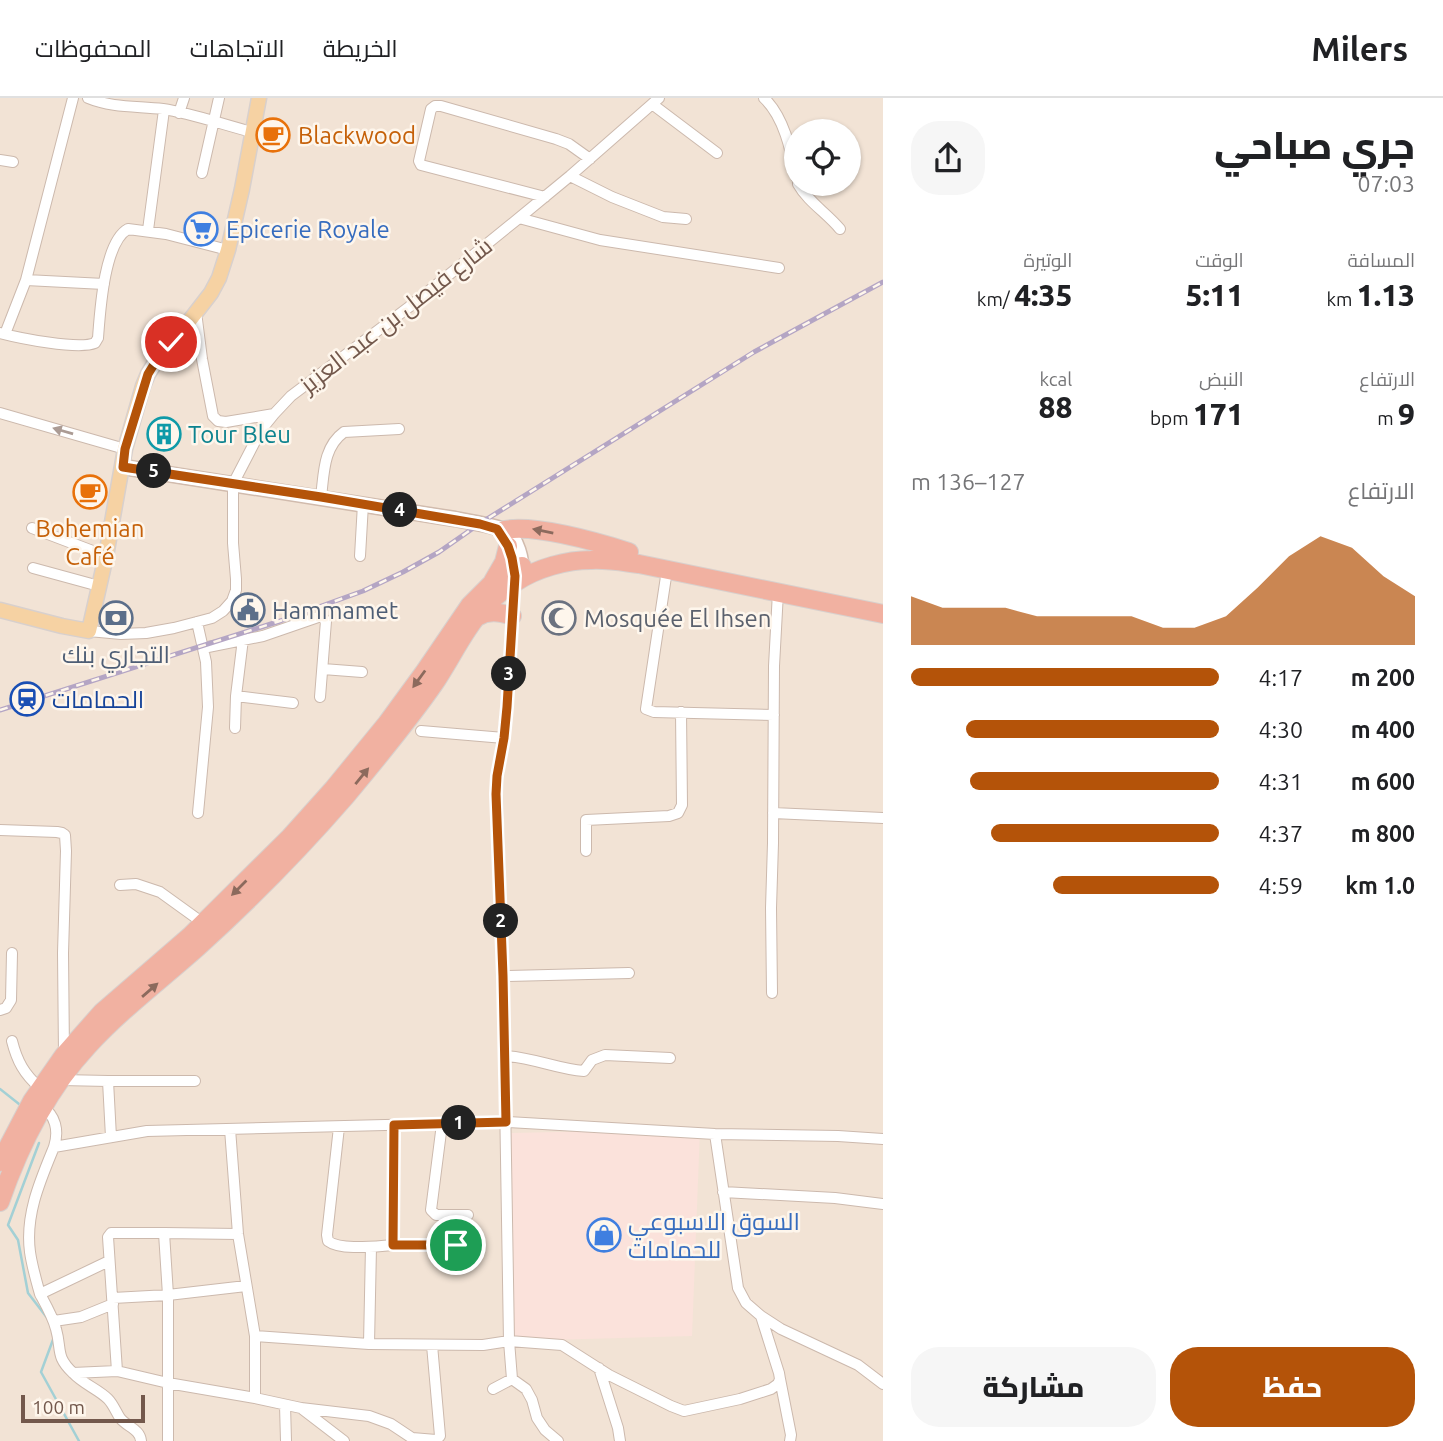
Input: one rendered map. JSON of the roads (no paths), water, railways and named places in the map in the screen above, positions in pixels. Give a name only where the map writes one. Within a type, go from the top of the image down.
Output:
[{"type":"highway","points":[[0,1202],[4,1167],[64,1055],[102,1012],[203,923],[290,837],[333,789],[387,723],[470,605],[493,582],[504,562],[503,535],[514,528],[532,529],[629,552],[883,602]]},
{"type":"highway","points":[[35,1106],[112,1021],[248,900],[337,806],[400,729],[486,605],[541,558],[590,552],[629,552]]},
{"type":"highway","points":[[493,582],[517,578],[562,564],[591,560],[639,564],[883,614]]},
{"type":"highway","points":[[477,617],[483,613],[497,612],[512,616]]},
{"type":"main road","points":[[0,610],[89,631],[106,556],[125,449],[148,374],[161,353],[211,293],[219,278],[228,250],[259,98]]},
{"type":"main road","points":[[123,467],[455,519],[503,535],[517,578]]},
{"type":"street","points":[[74,98],[26,279],[3,333],[65,344],[92,345],[98,338],[104,284],[111,255],[119,236],[128,229],[148,230],[228,250]]},
{"type":"street","points":[[88,98],[107,105],[179,113],[253,132]]},
{"type":"street","points":[[179,113],[184,98]]},
{"type":"street","points":[[202,173],[219,98]]},
{"type":"street","points":[[764,98],[774,109],[784,133]]},
{"type":"street","points":[[656,101],[717,153]]},
{"type":"street","name":"شارع فيصل بن عبد العزيز","points":[[89,631],[146,633],[212,618],[223,611],[232,601],[236,590],[233,484],[261,430],[274,414],[291,397],[545,197],[656,101]]},
{"type":"street","points":[[545,197],[421,165],[419,161],[431,109],[441,106],[556,139],[569,144],[590,159]]},
{"type":"street","points":[[148,230],[164,110]]},
{"type":"street","points":[[0,160],[13,162]]},
{"type":"street","points":[[570,176],[663,218],[686,219]]},
{"type":"street","points":[[806,196],[840,229]]},
{"type":"street","points":[[519,218],[600,240],[779,268]]},
{"type":"street","points":[[26,279],[104,284]]},
{"type":"street","points":[[196,312],[213,416],[218,421],[226,422],[274,414]]},
{"type":"street","points":[[0,413],[125,449]]},
{"type":"street","points":[[321,497],[326,458],[340,435],[344,432],[399,429]]},
{"type":"street","points":[[360,556],[363,504]]},
{"type":"street","points":[[32,528],[106,556]]},
{"type":"street","points":[[33,568],[99,586]]},
{"type":"street","points":[[667,570],[646,706],[648,711],[774,715]]},
{"type":"street","points":[[517,578],[504,738],[496,794],[505,1056],[509,1341],[512,1379],[526,1389],[537,1418],[545,1430],[558,1441]]},
{"type":"street","points":[[772,993],[774,666],[778,592]]},
{"type":"street","points":[[203,648],[282,630],[321,616],[326,621],[320,697]]},
{"type":"street","points":[[197,622],[207,673],[208,707],[198,813]]},
{"type":"street","points":[[235,728],[243,639]]},
{"type":"street","points":[[323,669],[362,672]]},
{"type":"street","points":[[236,696],[293,703]]},
{"type":"street","points":[[586,851],[586,820],[669,816],[680,810],[681,712]]},
{"type":"street","points":[[421,731],[504,738]]},
{"type":"street","points":[[773,813],[883,818]]},
{"type":"street","points":[[0,830],[57,832],[65,835],[64,1055]]},
{"type":"street","points":[[120,885],[136,884],[160,892],[203,923]]},
{"type":"street","points":[[0,1010],[6,1008],[10,1000],[12,953]]},
{"type":"street","points":[[503,976],[629,973]]},
{"type":"street","points":[[12,1041],[35,1106],[56,1128]]},
{"type":"street","points":[[505,1056],[584,1071],[592,1060],[605,1055],[670,1058]]},
{"type":"street","points":[[61,1080],[195,1081]]},
{"type":"street","points":[[108,1081],[111,1137]]},
{"type":"street","points":[[35,1106],[53,1116],[57,1134],[39,1183],[29,1222],[30,1251],[40,1294],[54,1321],[58,1350],[63,1362],[72,1373],[109,1399],[127,1425],[140,1435],[141,1441]]},
{"type":"street","points":[[54,1147],[147,1131],[506,1122],[715,1134],[883,1139]]},
{"type":"street","points":[[442,1124],[431,1210],[436,1215],[468,1215]]},
{"type":"street","points":[[393,1245],[394,1125]]},
{"type":"street","points":[[339,1126],[328,1241],[333,1245],[371,1247],[456,1245]]},
{"type":"street","points":[[230,1129],[238,1234],[255,1336],[255,1398]]},
{"type":"street","points":[[715,1134],[738,1288],[746,1303],[761,1317],[781,1329],[858,1365],[883,1384]]},
{"type":"street","points":[[723,1192],[835,1198],[883,1204]]},
{"type":"street","points":[[117,1370],[107,1237],[111,1233],[238,1234]]},
{"type":"street","points":[[164,1233],[168,1295],[168,1441]]},
{"type":"street","points":[[369,1344],[371,1247]]},
{"type":"street","points":[[40,1294],[109,1261]]},
{"type":"street","points":[[54,1321],[81,1317],[113,1301],[246,1286]]},
{"type":"street","points":[[761,1317],[780,1379],[790,1441]]},
{"type":"street","points":[[255,1336],[369,1344],[484,1345],[509,1341],[562,1345],[609,1375],[684,1411],[771,1389],[780,1379]]},
{"type":"street","points":[[72,1373],[117,1370],[168,1383],[301,1408],[369,1416],[391,1424],[412,1438],[438,1439],[440,1436],[432,1345]]},
{"type":"street","points":[[598,1368],[620,1441]]},
{"type":"street","points":[[493,1389],[512,1379]]},
{"type":"street","points":[[285,1405],[286,1441]]},
{"type":"street","points":[[301,1408],[345,1441]]},
{"type":"waterway","points":[[0,1089],[19,1104]]},
{"type":"waterway","points":[[39,1143],[8,1225],[18,1240],[28,1293],[48,1319]]},
{"type":"waterway","points":[[54,1337],[41,1372],[79,1441]]},
{"type":"railway","points":[[0,710],[280,621],[363,591],[403,572],[439,552],[479,524],[754,352],[883,282]]},
{"type":"place","name":"Blackwood","points":[[273,135]]},
{"type":"place","name":"Epicerie Royale","points":[[201,229]]},
{"type":"place","name":"Tour Bleu","points":[[164,434]]},
{"type":"place","name":"Bohemian Café","points":[[90,492]]},
{"type":"place","name":"Hammamet","points":[[248,610]]},
{"type":"place","name":"التجاري بنك","points":[[116,618]]},
{"type":"place","name":"Mosquée El Ihsen","points":[[559,618]]},
{"type":"place","name":"الحمامات","points":[[27,699]]},
{"type":"place","name":"السوق الاسبوعي للحمامات","points":[[604,1235]]}]
